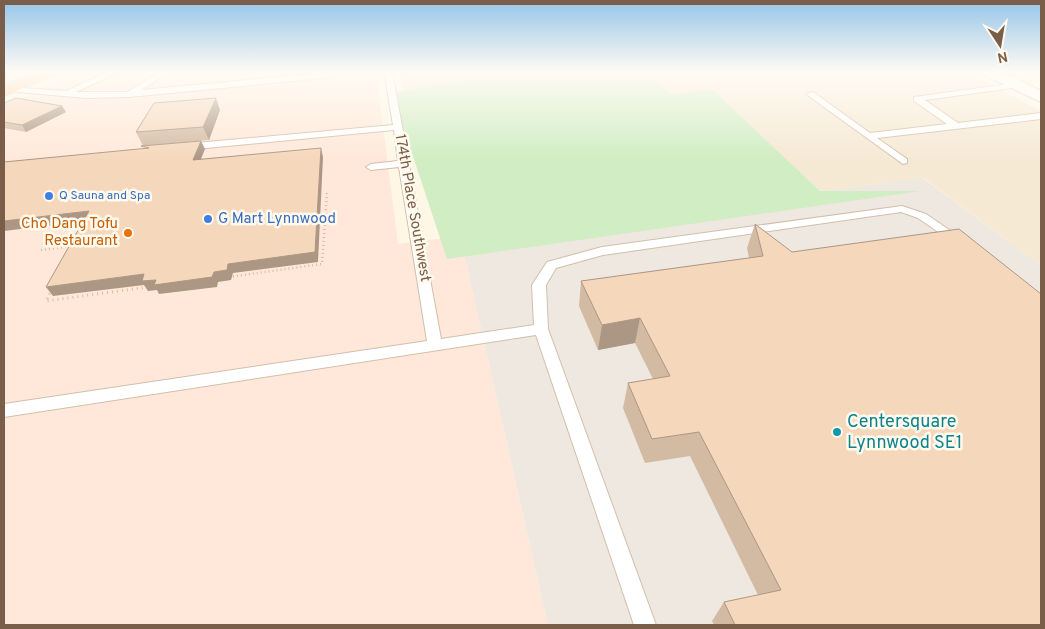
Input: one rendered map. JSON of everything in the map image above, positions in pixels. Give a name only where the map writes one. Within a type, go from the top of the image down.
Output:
[{"type":"lane","name":"174th Place Southwest","points":[[393,100],[435,345]]},
{"type":"lane","points":[[819,100],[903,161]]},
{"type":"lane","points":[[918,100],[956,126]]},
{"type":"lane","points":[[868,136],[1041,116]]},
{"type":"lane","points":[[172,148],[398,127]]},
{"type":"lane","points":[[371,167],[404,163]]},
{"type":"lane","points":[[645,625],[541,329],[539,285],[552,265],[602,251],[902,209],[922,216],[972,249]]},
{"type":"lane","points":[[4,411],[541,329]]},
{"type":"path","points":[[223,277],[322,264],[327,193]]},
{"type":"path","points":[[41,250],[76,245],[72,253]]},
{"type":"path","points":[[55,285],[46,301],[154,286]]},
{"type":"shaded area","points":[[16,100],[380,100],[398,244],[460,236],[548,625],[4,625],[4,106]]},
{"type":"shaded area","points":[[724,100],[1021,100],[1041,111],[1041,265],[924,178],[820,191]]},
{"type":"shaded area","points":[[923,178],[1041,265],[1041,625],[548,625],[460,236]]},
{"type":"green space","points":[[394,100],[724,100],[820,191],[921,191],[447,259]]},
{"type":"building","points":[[10,100],[30,100],[62,106],[22,125],[4,122],[4,103]]},
{"type":"building","points":[[215,100],[203,127],[136,132],[154,103]]},
{"type":"building","name":"G Mart Lynnwood","points":[[201,141],[193,160],[321,148],[315,252],[228,264],[227,270],[214,272],[212,277],[154,285],[156,280],[142,281],[144,274],[46,287],[89,211],[4,221],[4,162]]},
{"type":"building","name":"Centersquare Lynnwood SE1","points":[[755,224],[792,252],[959,229],[1041,294],[1041,625],[735,625],[724,602],[781,590],[699,432],[652,439],[628,383],[670,376],[640,318],[602,325],[581,281],[763,256]]},
{"type":"place","name":"Q Sauna and Spa","points":[[49,196]]},
{"type":"place","name":"G Mart Lynnwood","points":[[208,219]]},
{"type":"place","name":"Cho Dang Tofu Restaurant","points":[[128,233]]},
{"type":"place","name":"Centersquare Lynnwood SE1","points":[[837,432]]}]
